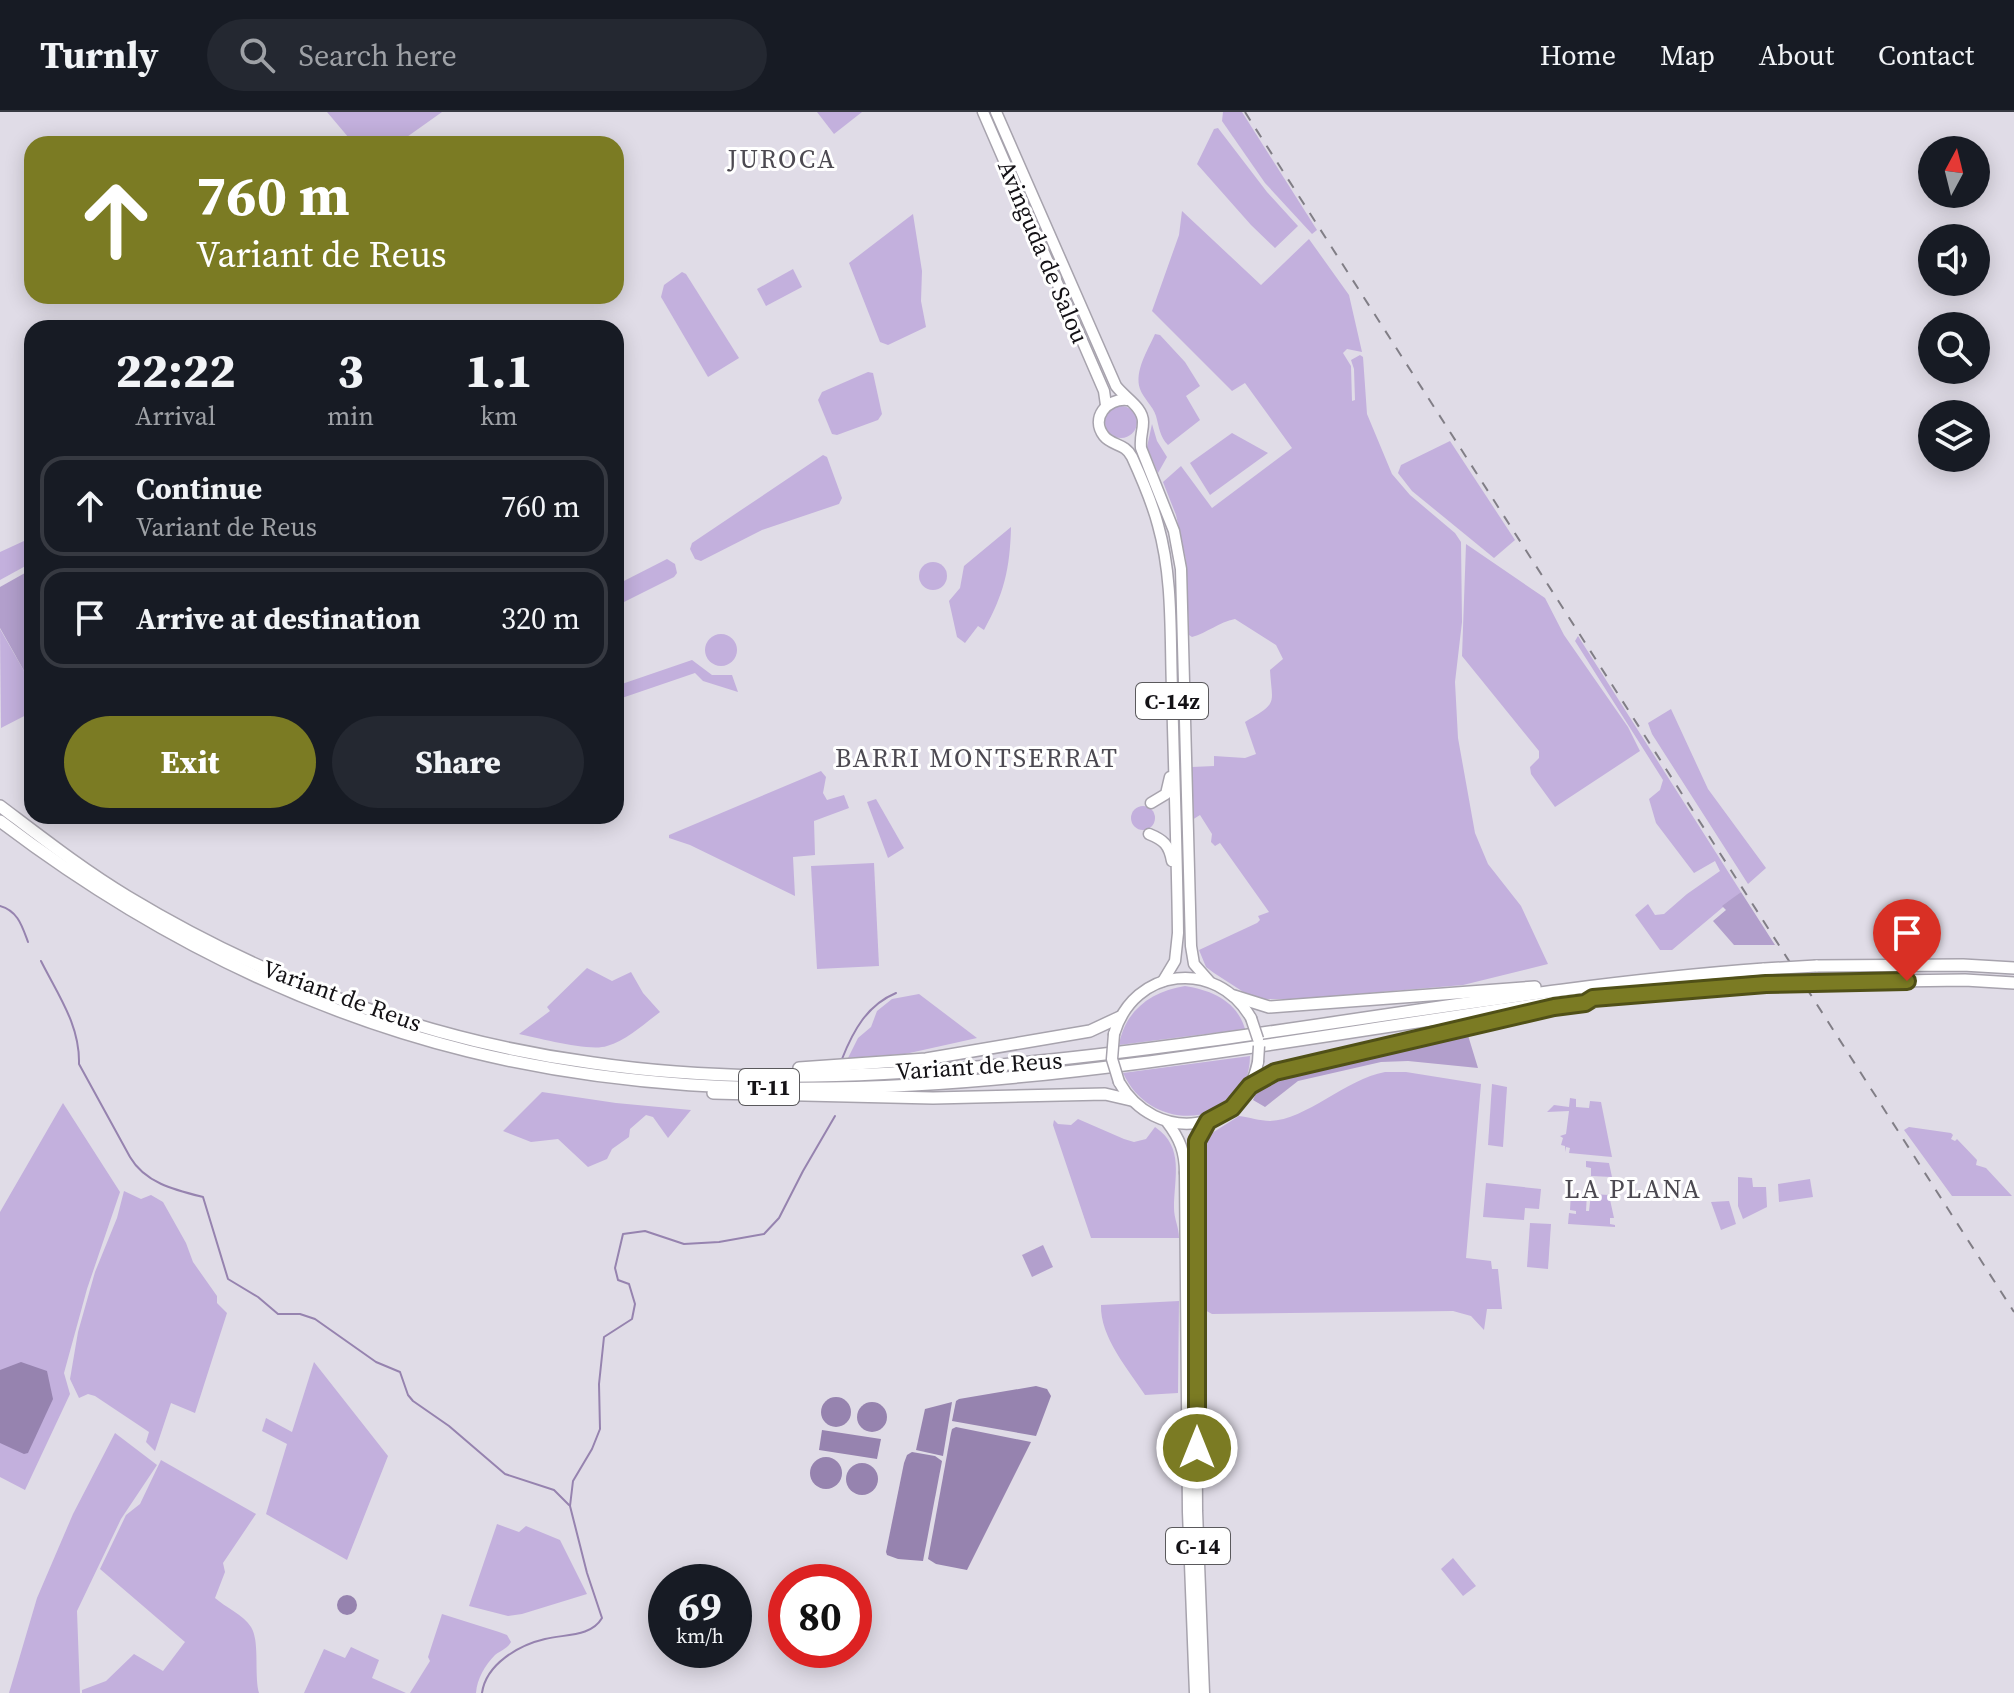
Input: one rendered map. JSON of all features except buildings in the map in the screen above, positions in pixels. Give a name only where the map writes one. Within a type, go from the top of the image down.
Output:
[{"type":"highway","name":"Variant de Reus","points":[[0,806],[125,895],[270,971],[332,997],[472,1040],[589,1063],[657,1071],[813,1076],[928,1072],[1089,1058],[1764,969],[1963,965],[2014,968]]},
{"type":"highway","name":"Variant de Reus","points":[[0,821],[118,904],[264,981],[328,1007],[469,1051],[589,1074],[674,1083],[872,1085],[1090,1069],[1592,992],[1820,982],[1965,980],[2014,983]]},
{"type":"highway","points":[[1234,996],[1269,1007],[1577,982],[1592,992],[1585,1003],[1554,1007],[1275,1072],[1250,1086]]},
{"type":"highway","points":[[589,1063],[813,1068],[926,1059],[1090,1031],[1120,1017]]},
{"type":"highway","points":[[674,1083],[688,1091],[727,1094],[933,1098],[1105,1094],[1131,1100]]},
{"type":"main road","name":"Avinguda de Salou","points":[[983,112],[1104,391],[1106,405]]},
{"type":"main road","points":[[996,112],[1116,386],[1127,400],[1137,406],[1143,417],[1140,434],[1133,441],[1121,444],[1108,440],[1100,429],[1100,414],[1106,405],[1115,400],[1127,400]]},
{"type":"main road","name":"C-14z","points":[[1140,434],[1141,448],[1174,531],[1181,569],[1184,931],[1175,961],[1163,981]]},
{"type":"main road","name":"C-14z","points":[[1121,444],[1130,454],[1153,507],[1168,569],[1177,890],[1194,964],[1209,981]]},
{"type":"main road","points":[[1151,803],[1166,794],[1173,751]]},
{"type":"main road","points":[[1149,834],[1168,845],[1177,890]]},
{"type":"main road","points":[[1185,977],[1209,981],[1234,996],[1251,1018],[1258,1039],[1258,1062],[1250,1086],[1232,1108],[1208,1121],[1189,1124],[1167,1122],[1146,1113],[1131,1100],[1119,1082],[1112,1059],[1114,1034],[1120,1017],[1136,996],[1163,981],[1185,977]]},
{"type":"main road","name":"C-14","points":[[1195,1693],[1188,1512],[1190,1173],[1197,1141],[1208,1121]]},
{"type":"main road","name":"C-14","points":[[1167,1122],[1181,1143],[1190,1173],[1204,1693]]},
{"type":"shaded area","points":[[327,112],[442,112],[408,136],[347,136]]},
{"type":"shaded area","points":[[817,112],[862,112],[834,134]]},
{"type":"shaded area","points":[[1223,112],[1242,112],[1317,230],[1312,234],[1265,183],[1222,121]]},
{"type":"shaded area","points":[[1218,128],[1267,192],[1298,226],[1275,248],[1197,164],[1214,129]]},
{"type":"shaded area","points":[[1182,211],[1261,285],[1309,239],[1349,295],[1362,352],[1347,349],[1343,353],[1351,366],[1352,401],[1355,400],[1351,360],[1360,355],[1363,357],[1367,414],[1392,474],[1461,542],[1462,622],[1455,682],[1458,738],[1475,833],[1488,864],[1521,906],[1548,964],[1463,985],[1299,999],[1265,999],[1245,993],[1206,967],[1199,950],[1257,923],[1260,920],[1258,916],[1269,912],[1220,843],[1215,846],[1211,842],[1212,834],[1200,815],[1192,820],[1192,767],[1214,766],[1214,756],[1245,758],[1256,754],[1245,722],[1271,702],[1270,670],[1283,659],[1276,645],[1235,619],[1192,637],[1189,635],[1186,560],[1176,515],[1163,482],[1181,466],[1212,508],[1292,448],[1245,383],[1232,391],[1152,311],[1179,235]]},
{"type":"shaded area","points":[[913,214],[922,271],[921,301],[926,327],[888,345],[880,342],[849,263]]},
{"type":"shaded area","points":[[793,269],[802,287],[766,306],[757,289]]},
{"type":"shaded area","points":[[682,272],[739,358],[708,377],[661,297],[664,285]]},
{"type":"shaded area","points":[[1155,334],[1160,335],[1185,362],[1200,386],[1186,396],[1200,420],[1168,445],[1139,382],[1143,361]]},
{"type":"shaded area","points":[[868,372],[873,373],[882,414],[878,420],[837,435],[832,434],[818,400],[822,392]]},
{"type":"shaded area","points":[[1121,406],[1132,411],[1137,422],[1132,433],[1121,438],[1110,433],[1105,422],[1110,411]]},
{"type":"shaded area","points":[[1152,424],[1157,441],[1167,457],[1158,473],[1147,447]]},
{"type":"shaded area","points":[[1232,433],[1268,453],[1210,495],[1190,463]]},
{"type":"shaded area","points":[[1450,441],[1515,540],[1494,558],[1412,491],[1398,473],[1401,465]]},
{"type":"shaded area","points":[[823,455],[827,457],[842,498],[839,504],[762,530],[701,561],[695,559],[690,549],[692,543]]},
{"type":"shaded area","points":[[1011,527],[1007,569],[997,605],[984,630],[978,626],[965,643],[957,637],[949,601],[960,588],[964,566]]},
{"type":"shaded area","points":[[24,541],[24,567],[0,580],[0,552]]},
{"type":"shaded area","points":[[1466,544],[1545,598],[1564,635],[1628,727],[1640,751],[1555,807],[1531,774],[1530,767],[1539,758],[1539,751],[1462,656]]},
{"type":"shaded area","points":[[667,559],[675,564],[677,573],[674,577],[624,602],[624,581]]},
{"type":"shaded area","points":[[933,562],[943,566],[947,576],[943,586],[933,590],[923,586],[919,576],[923,566]]},
{"type":"shaded area","points":[[24,574],[24,671],[0,628],[0,587]]},
{"type":"shaded area","points":[[0,629],[24,671],[24,716],[1,728]]},
{"type":"shaded area","points":[[721,634],[732,639],[737,650],[732,661],[721,666],[710,661],[705,650],[710,639]]},
{"type":"shaded area","points":[[1578,636],[1741,892],[1672,950],[1660,950],[1635,915],[1648,904],[1655,915],[1664,914],[1720,871],[1715,861],[1694,873],[1656,823],[1649,799],[1660,790],[1663,780],[1575,641]]},
{"type":"shaded area","points":[[692,660],[712,675],[732,675],[738,692],[703,681],[695,673],[624,697],[624,683]]},
{"type":"shaded area","points":[[1671,709],[1708,789],[1766,868],[1748,884],[1652,734],[1648,723]]},
{"type":"shaded area","points":[[821,771],[826,777],[823,793],[827,800],[844,795],[849,808],[814,821],[815,855],[793,857],[795,896],[690,845],[669,838],[669,835]]},
{"type":"shaded area","points":[[876,799],[904,848],[888,858],[867,802]]},
{"type":"shaded area","points":[[1143,806],[1152,809],[1155,818],[1152,827],[1143,830],[1134,827],[1131,818],[1134,809]]},
{"type":"shaded area","points":[[874,863],[879,966],[817,969],[811,866]]},
{"type":"shaded area","points":[[1741,892],[1775,945],[1734,945],[1713,921],[1726,910],[1722,906]]},
{"type":"shaded area","points":[[587,968],[612,981],[631,972],[643,993],[660,1012],[621,1040],[607,1046],[564,1044],[519,1034],[550,1011],[547,1007]]},
{"type":"shaded area","points":[[1185,986],[1222,998],[1236,1011],[1245,1029],[1119,1045],[1127,1022],[1142,1004],[1162,992]]},
{"type":"shaded area","points":[[919,994],[977,1038],[905,1054],[848,1058],[858,1038],[871,1027],[877,1011],[892,999]]},
{"type":"shaded area","points":[[1467,1032],[1478,1068],[1408,1061],[1381,1062],[1298,1081],[1265,1107],[1253,1100],[1258,1089],[1274,1076]]},
{"type":"shaded area","points":[[1250,1056],[1246,1079],[1235,1097],[1218,1109],[1198,1115],[1177,1115],[1156,1108],[1137,1094],[1123,1073]]},
{"type":"shaded area","points":[[1385,1072],[1406,1072],[1481,1084],[1466,1258],[1491,1261],[1492,1269],[1498,1269],[1502,1309],[1487,1309],[1484,1330],[1471,1316],[1453,1311],[1212,1314],[1203,1309],[1200,1213],[1203,1149],[1212,1133],[1239,1116],[1266,1121],[1284,1119],[1356,1082]]},
{"type":"shaded area","points":[[1492,1084],[1507,1087],[1503,1147],[1488,1145]]},
{"type":"shaded area","points":[[542,1092],[691,1110],[668,1138],[653,1117],[646,1115],[630,1129],[629,1137],[612,1149],[607,1159],[588,1167],[558,1139],[531,1142],[503,1131]]},
{"type":"shaded area","points":[[1570,1098],[1576,1099],[1576,1107],[1589,1108],[1590,1101],[1601,1102],[1612,1157],[1569,1153],[1570,1148],[1566,1147],[1565,1152],[1560,1136],[1566,1134],[1569,1111],[1547,1112],[1554,1105],[1569,1107]]},
{"type":"shaded area","points":[[63,1103],[120,1192],[87,1289],[64,1373],[70,1394],[25,1490],[0,1477],[0,1212]]},
{"type":"shaded area","points":[[1078,1119],[1134,1142],[1146,1139],[1155,1127],[1164,1135],[1171,1144],[1176,1164],[1174,1208],[1179,1238],[1091,1238],[1053,1125],[1054,1120],[1058,1124],[1071,1125]]},
{"type":"shaded area","points":[[1909,1127],[1951,1133],[1951,1139],[1957,1139],[1977,1160],[1976,1165],[1986,1168],[2012,1196],[1952,1196],[1904,1130]]},
{"type":"shaded area","points":[[1586,1161],[1609,1163],[1612,1177],[1591,1176],[1591,1168],[1586,1167]]},
{"type":"shaded area","points":[[1738,1177],[1752,1178],[1753,1187],[1766,1187],[1767,1207],[1743,1219],[1738,1206]]},
{"type":"shaded area","points":[[1810,1179],[1813,1197],[1779,1202],[1778,1184]]},
{"type":"shaded area","points":[[1486,1183],[1541,1189],[1539,1209],[1525,1208],[1524,1220],[1483,1217]]},
{"type":"shaded area","points":[[124,1191],[141,1199],[151,1195],[163,1202],[193,1262],[217,1296],[217,1303],[227,1313],[195,1413],[171,1403],[155,1451],[146,1442],[149,1432],[95,1396],[88,1394],[79,1398],[70,1379],[78,1332],[95,1272],[117,1218]]},
{"type":"shaded area","points":[[1571,1192],[1587,1193],[1586,1211],[1589,1211],[1591,1194],[1609,1195],[1614,1218],[1610,1218],[1610,1224],[1615,1227],[1568,1224],[1569,1213],[1576,1214],[1576,1211],[1570,1210]]},
{"type":"shaded area","points":[[1729,1201],[1736,1224],[1721,1230],[1711,1202]]},
{"type":"shaded area","points":[[1530,1223],[1551,1224],[1548,1269],[1527,1267]]},
{"type":"shaded area","points":[[1043,1245],[1053,1267],[1032,1277],[1022,1255]]},
{"type":"shaded area","points":[[1179,1301],[1178,1393],[1145,1395],[1110,1341],[1101,1305]]},
{"type":"shaded area","points":[[21,1362],[47,1371],[53,1399],[28,1453],[24,1454],[0,1443],[0,1370]]},
{"type":"shaded area","points":[[314,1362],[388,1456],[347,1560],[266,1514],[287,1444],[262,1431],[266,1418],[292,1432]]},
{"type":"shaded area","points":[[1036,1386],[1047,1389],[1051,1396],[1036,1436],[952,1421],[959,1399]]},
{"type":"shaded area","points":[[836,1397],[847,1401],[851,1412],[847,1423],[836,1427],[825,1423],[821,1412],[825,1401]]},
{"type":"shaded area","points":[[872,1402],[883,1406],[887,1417],[883,1428],[872,1432],[861,1428],[857,1417],[861,1406]]},
{"type":"shaded area","points":[[952,1402],[943,1456],[916,1450],[925,1409]]},
{"type":"shaded area","points":[[956,1427],[1031,1442],[967,1570],[936,1564],[928,1559],[951,1433]]},
{"type":"shaded area","points":[[822,1430],[881,1439],[877,1459],[819,1450]]},
{"type":"shaded area","points":[[115,1433],[157,1465],[121,1519],[77,1611],[80,1693],[9,1693],[37,1598],[73,1514]]},
{"type":"shaded area","points":[[912,1452],[935,1456],[942,1461],[923,1561],[898,1559],[886,1552],[904,1463]]},
{"type":"shaded area","points":[[826,1457],[837,1462],[842,1473],[837,1484],[826,1489],[815,1484],[810,1473],[815,1462]]},
{"type":"shaded area","points":[[161,1460],[256,1514],[223,1563],[225,1572],[215,1598],[244,1619],[254,1633],[259,1693],[82,1693],[82,1690],[106,1681],[134,1654],[163,1671],[185,1642],[100,1569],[126,1515],[140,1504]]},
{"type":"shaded area","points":[[862,1463],[873,1468],[878,1479],[873,1490],[862,1495],[851,1490],[846,1479],[851,1468]]},
{"type":"shaded area","points":[[497,1524],[519,1532],[526,1526],[560,1540],[587,1594],[508,1616],[469,1606]]},
{"type":"shaded area","points":[[1453,1558],[1476,1586],[1463,1596],[1441,1569]]},
{"type":"shaded area","points":[[343,1595],[351,1595],[357,1605],[351,1615],[343,1615],[337,1609],[337,1601]]},
{"type":"shaded area","points":[[442,1614],[507,1635],[511,1642],[488,1663],[476,1693],[410,1693],[430,1661],[428,1657]]},
{"type":"shaded area","points":[[351,1647],[379,1660],[372,1678],[406,1693],[304,1693],[324,1649],[345,1658]]},
{"type":"waterway","points":[[0,906],[15,915],[28,942]]},
{"type":"waterway","points":[[41,961],[72,1023],[79,1064],[130,1157],[152,1179],[203,1197],[228,1279],[258,1297],[278,1314],[300,1314],[315,1319],[376,1362],[400,1372],[413,1401],[449,1426],[505,1474],[554,1490],[569,1505]]},
{"type":"waterway","points":[[842,1059],[862,1020],[877,1004],[896,993]]},
{"type":"waterway","points":[[482,1693],[490,1673],[505,1657],[545,1639],[584,1632],[602,1618],[570,1506],[573,1481],[600,1429],[599,1384],[604,1337],[632,1319],[635,1304],[629,1284],[618,1280],[615,1268],[623,1234],[645,1231],[684,1244],[764,1234],[779,1218],[835,1116]]},
{"type":"railway","points":[[1245,112],[2014,1312]]},
{"type":"district","name":"JUROCA","points":[[782,159]]},
{"type":"district","name":"BARRI MONTSERRAT","points":[[977,758]]},
{"type":"district","name":"LA PLANA","points":[[1633,1189]]},
{"type":"route","points":[[1197,1448],[1195,1154],[1197,1141],[1208,1121],[1232,1108],[1250,1086],[1275,1072],[1554,1007],[1585,1003],[1593,998],[1766,984],[1907,981]]}]
